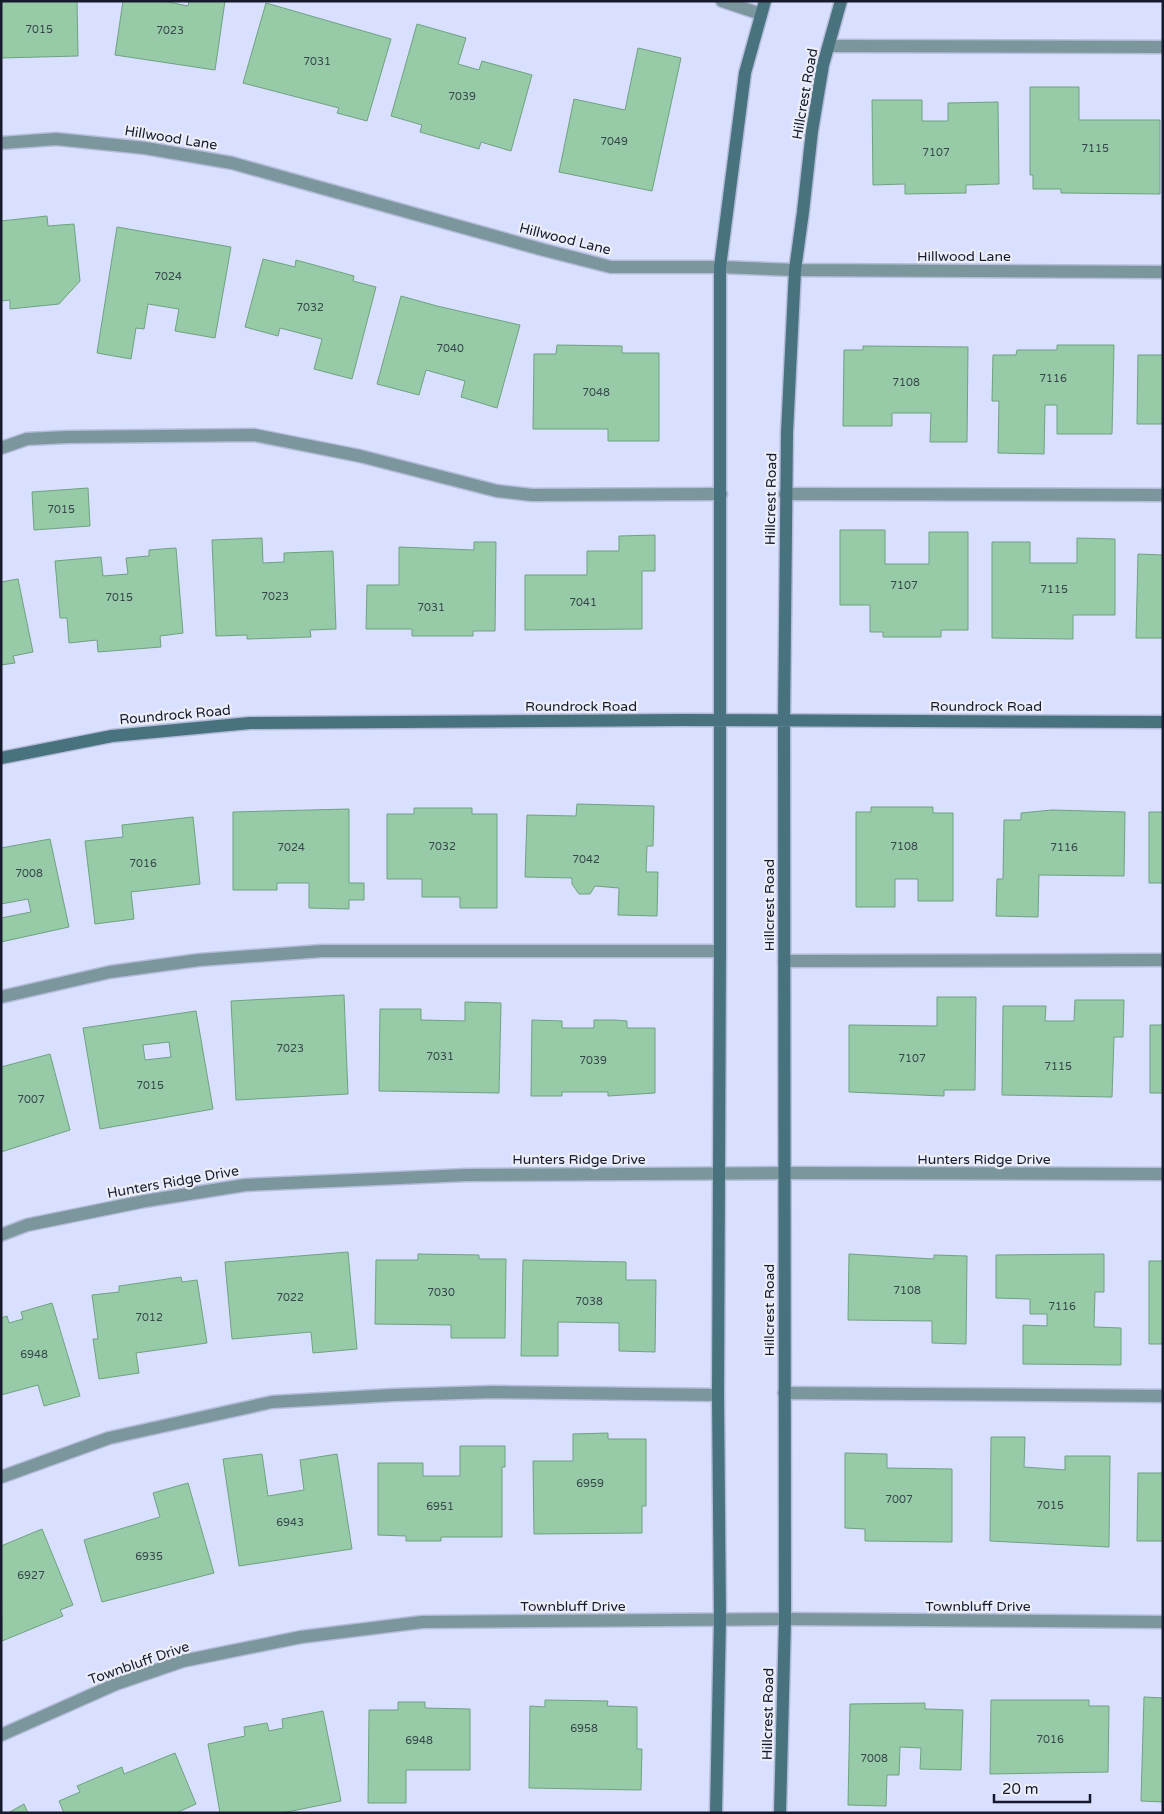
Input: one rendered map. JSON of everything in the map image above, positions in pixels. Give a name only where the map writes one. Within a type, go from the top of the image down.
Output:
[{"type":"main road","name":"Hillcrest Road","points":[[780,1813],[785,1620],[785,494],[795,270],[812,131],[823,65],[841,1]]},
{"type":"main road","points":[[716,1813],[720,1620],[718,1395],[720,1174],[720,267],[746,73],[763,8]]},
{"type":"main road","name":"Roundrock Road","points":[[1,758],[112,736],[250,723],[720,720],[1163,722]]},
{"type":"street","points":[[722,1],[763,8]]},
{"type":"street","points":[[829,46],[1163,47]]},
{"type":"street","name":"Hillwood Lane","points":[[1,143],[56,139],[145,148],[232,162],[544,250],[612,267],[1163,272]]},
{"type":"street","points":[[1,448],[27,440],[47,438],[254,435],[360,456],[497,491],[532,495],[721,494]]},
{"type":"street","points":[[785,494],[1163,495]]},
{"type":"street","points":[[1,997],[110,972],[199,960],[322,951],[720,951]]},
{"type":"street","points":[[784,961],[1163,960]]},
{"type":"street","name":"Hunters Ridge Drive","points":[[1,1235],[27,1225],[146,1201],[245,1185],[466,1175],[784,1173],[1163,1174]]},
{"type":"street","points":[[1,1477],[109,1438],[272,1402],[393,1395],[493,1392],[718,1395]]},
{"type":"street","points":[[784,1393],[1163,1396]]},
{"type":"street","name":"Townbluff Drive","points":[[1,1736],[116,1684],[183,1661],[301,1637],[422,1622],[785,1620],[1163,1622]]},
{"type":"building","points":[[1,1],[77,1],[78,56],[1,58]]},
{"type":"building","points":[[123,1],[164,1],[188,6],[189,1],[225,1],[215,70],[115,55]]},
{"type":"building","points":[[266,3],[391,39],[367,121],[337,113],[339,108],[243,83]]},
{"type":"building","points":[[417,24],[466,38],[458,64],[479,70],[482,61],[532,75],[511,151],[481,142],[479,149],[420,132],[422,125],[391,116]]},
{"type":"building","points":[[638,48],[681,58],[652,191],[559,172],[574,99],[625,110]]},
{"type":"building","points":[[1030,87],[1079,87],[1079,120],[1160,120],[1160,194],[1061,193],[1061,189],[1033,189],[1033,175],[1030,175]]},
{"type":"building","points":[[872,100],[922,100],[922,121],[948,121],[948,103],[998,102],[999,184],[966,185],[966,193],[905,194],[905,184],[873,185]]},
{"type":"building","points":[[47,216],[48,226],[74,224],[80,281],[59,304],[10,309],[10,300],[1,301],[1,221]]},
{"type":"building","points":[[117,227],[231,247],[215,338],[175,331],[179,309],[148,304],[144,329],[136,328],[131,359],[97,353]]},
{"type":"building","points":[[263,259],[295,267],[296,260],[354,276],[353,281],[376,287],[352,379],[314,369],[322,339],[280,328],[278,336],[245,327]]},
{"type":"building","points":[[401,296],[520,325],[497,408],[461,397],[465,381],[426,370],[419,395],[377,384]]},
{"type":"building","points":[[557,345],[622,346],[622,353],[659,353],[659,441],[608,441],[608,429],[533,429],[534,354],[556,354]]},
{"type":"building","points":[[1057,345],[1114,345],[1112,434],[1057,434],[1057,405],[1045,405],[1044,454],[998,453],[999,401],[992,401],[993,355],[1016,355],[1017,350],[1057,350]]},
{"type":"building","points":[[863,346],[968,347],[967,442],[930,442],[931,413],[892,413],[892,426],[843,426],[844,350],[863,350]]},
{"type":"building","points":[[1138,355],[1163,355],[1163,424],[1137,424]]},
{"type":"building","points":[[88,488],[90,526],[34,530],[32,492]]},
{"type":"building","points":[[840,530],[885,530],[885,564],[929,564],[929,532],[968,532],[968,630],[941,630],[941,637],[883,637],[883,632],[870,632],[870,605],[840,605]]},
{"type":"building","points":[[655,535],[655,571],[642,571],[642,629],[525,630],[525,575],[587,575],[587,551],[619,551],[619,536]]},
{"type":"building","points":[[262,538],[263,563],[284,562],[284,553],[333,551],[336,629],[310,630],[311,637],[247,639],[247,635],[216,636],[212,540]]},
{"type":"building","points":[[1077,538],[1115,539],[1115,615],[1073,615],[1073,639],[992,638],[992,542],[1030,542],[1030,563],[1077,563]]},
{"type":"building","points":[[474,542],[496,542],[495,631],[473,631],[473,636],[412,636],[412,629],[366,629],[367,585],[399,585],[399,547],[474,550]]},
{"type":"building","points":[[176,548],[183,633],[160,636],[161,647],[98,652],[97,640],[69,643],[67,618],[60,618],[55,561],[101,557],[103,576],[128,574],[126,558],[149,556],[149,550]]},
{"type":"building","points":[[1138,554],[1163,555],[1163,638],[1136,638]]},
{"type":"building","points":[[18,579],[33,652],[13,656],[15,663],[1,665],[1,582]]},
{"type":"building","points":[[577,804],[654,806],[653,846],[647,846],[646,872],[658,872],[657,916],[618,915],[619,888],[595,886],[590,894],[579,894],[572,884],[572,878],[525,877],[527,815],[576,816]]},
{"type":"building","points":[[871,807],[933,807],[933,813],[953,813],[953,901],[918,901],[918,879],[895,879],[895,907],[856,907],[856,812],[871,812]]},
{"type":"building","points":[[414,808],[472,808],[472,814],[497,814],[497,908],[460,908],[460,897],[422,897],[422,879],[387,879],[387,814],[414,814]]},
{"type":"building","points":[[349,809],[349,883],[364,883],[364,900],[349,900],[349,909],[309,908],[309,883],[277,883],[277,890],[233,890],[233,812]]},
{"type":"building","points":[[1052,810],[1125,812],[1124,876],[1039,875],[1038,917],[996,916],[997,879],[1003,879],[1004,820],[1021,820],[1021,813]]},
{"type":"building","points":[[1149,812],[1163,812],[1163,883],[1149,883]]},
{"type":"building","points":[[193,817],[200,884],[131,892],[134,919],[95,924],[85,841],[123,837],[122,825]]},
{"type":"building","points":[[50,839],[69,927],[1,942],[1,918],[31,912],[28,899],[1,904],[1,848]]},
{"type":"building","points":[[344,995],[348,1094],[236,1100],[231,1001]]},
{"type":"building","points":[[937,997],[976,997],[975,1090],[944,1090],[944,1096],[849,1092],[849,1025],[937,1026]]},
{"type":"building","points":[[1075,1000],[1124,1000],[1123,1037],[1114,1037],[1112,1097],[1002,1095],[1003,1006],[1046,1006],[1045,1021],[1074,1021]]},
{"type":"building","points":[[465,1002],[501,1003],[499,1093],[379,1091],[380,1009],[421,1009],[421,1020],[465,1021]]},
{"type":"building","points":[[196,1011],[213,1109],[100,1129],[83,1028]],"holes":[[[169,1042],[171,1057],[145,1060],[143,1045]]]},
{"type":"building","points":[[532,1020],[562,1021],[562,1028],[594,1028],[594,1020],[614,1020],[627,1021],[627,1028],[655,1028],[655,1093],[608,1096],[608,1092],[562,1092],[562,1096],[531,1096]]},
{"type":"building","points":[[1150,1025],[1163,1025],[1163,1093],[1150,1093]]},
{"type":"building","points":[[50,1054],[70,1130],[1,1152],[1,1067]]},
{"type":"building","points":[[348,1252],[357,1349],[313,1353],[311,1332],[232,1339],[225,1262]]},
{"type":"building","points":[[418,1254],[479,1255],[479,1259],[506,1259],[505,1338],[451,1338],[451,1325],[375,1324],[376,1260],[418,1260]]},
{"type":"building","points":[[849,1254],[934,1259],[934,1255],[967,1256],[966,1344],[932,1343],[932,1321],[848,1320]]},
{"type":"building","points":[[1104,1254],[1104,1292],[1095,1292],[1094,1327],[1121,1328],[1121,1365],[1023,1364],[1023,1325],[1047,1326],[1047,1314],[1030,1314],[1030,1299],[996,1298],[996,1255]]},
{"type":"building","points":[[523,1260],[626,1262],[626,1280],[656,1280],[655,1352],[619,1351],[619,1323],[558,1322],[558,1356],[521,1356]]},
{"type":"building","points":[[1149,1261],[1163,1261],[1163,1344],[1149,1344]]},
{"type":"building","points":[[181,1277],[182,1282],[197,1280],[207,1343],[136,1353],[139,1373],[99,1379],[93,1339],[98,1339],[92,1295],[119,1292],[119,1286]]},
{"type":"building","points":[[52,1303],[80,1396],[44,1406],[38,1385],[1,1395],[1,1318],[7,1316],[9,1323],[23,1319],[21,1312]]},
{"type":"building","points":[[608,1433],[608,1439],[646,1439],[646,1506],[642,1506],[642,1533],[534,1534],[533,1461],[573,1461],[573,1434]]},
{"type":"building","points":[[991,1437],[1025,1437],[1024,1467],[1065,1470],[1065,1456],[1110,1456],[1109,1547],[990,1541]]},
{"type":"building","points":[[460,1446],[505,1446],[505,1467],[502,1467],[502,1537],[441,1537],[441,1541],[406,1541],[406,1536],[378,1535],[378,1463],[423,1463],[423,1476],[460,1476]]},
{"type":"building","points":[[845,1453],[887,1454],[887,1468],[952,1469],[952,1542],[865,1541],[865,1529],[845,1528]]},
{"type":"building","points":[[262,1454],[268,1496],[304,1490],[300,1460],[337,1454],[352,1549],[239,1566],[223,1459]]},
{"type":"building","points":[[1138,1473],[1163,1473],[1163,1541],[1137,1541]]},
{"type":"building","points":[[188,1483],[214,1573],[102,1602],[84,1540],[160,1517],[153,1493]]},
{"type":"building","points":[[42,1529],[73,1605],[60,1610],[63,1616],[2,1641],[1,1546]]},
{"type":"building","points":[[1144,1697],[1163,1698],[1163,1802],[1141,1801]]},
{"type":"building","points":[[545,1700],[608,1701],[607,1706],[637,1707],[637,1749],[642,1749],[641,1790],[529,1788],[530,1706],[545,1707]]},
{"type":"building","points":[[991,1700],[1089,1700],[1089,1706],[1109,1706],[1108,1772],[990,1774]]},
{"type":"building","points":[[398,1702],[425,1702],[425,1708],[470,1709],[470,1770],[406,1770],[406,1803],[368,1803],[369,1710],[398,1710]]},
{"type":"building","points":[[925,1703],[925,1709],[963,1710],[961,1770],[920,1769],[921,1748],[900,1747],[899,1775],[887,1775],[886,1806],[848,1805],[850,1704]]},
{"type":"building","points":[[323,1711],[341,1801],[282,1813],[220,1813],[208,1744],[245,1736],[244,1727],[267,1723],[269,1731],[283,1728],[282,1719]]},
{"type":"building","points":[[175,1753],[196,1804],[176,1813],[64,1813],[59,1801],[80,1792],[77,1786],[122,1767],[124,1774]]},
{"type":"building","points":[[24,1804],[28,1813],[8,1813]]}]
